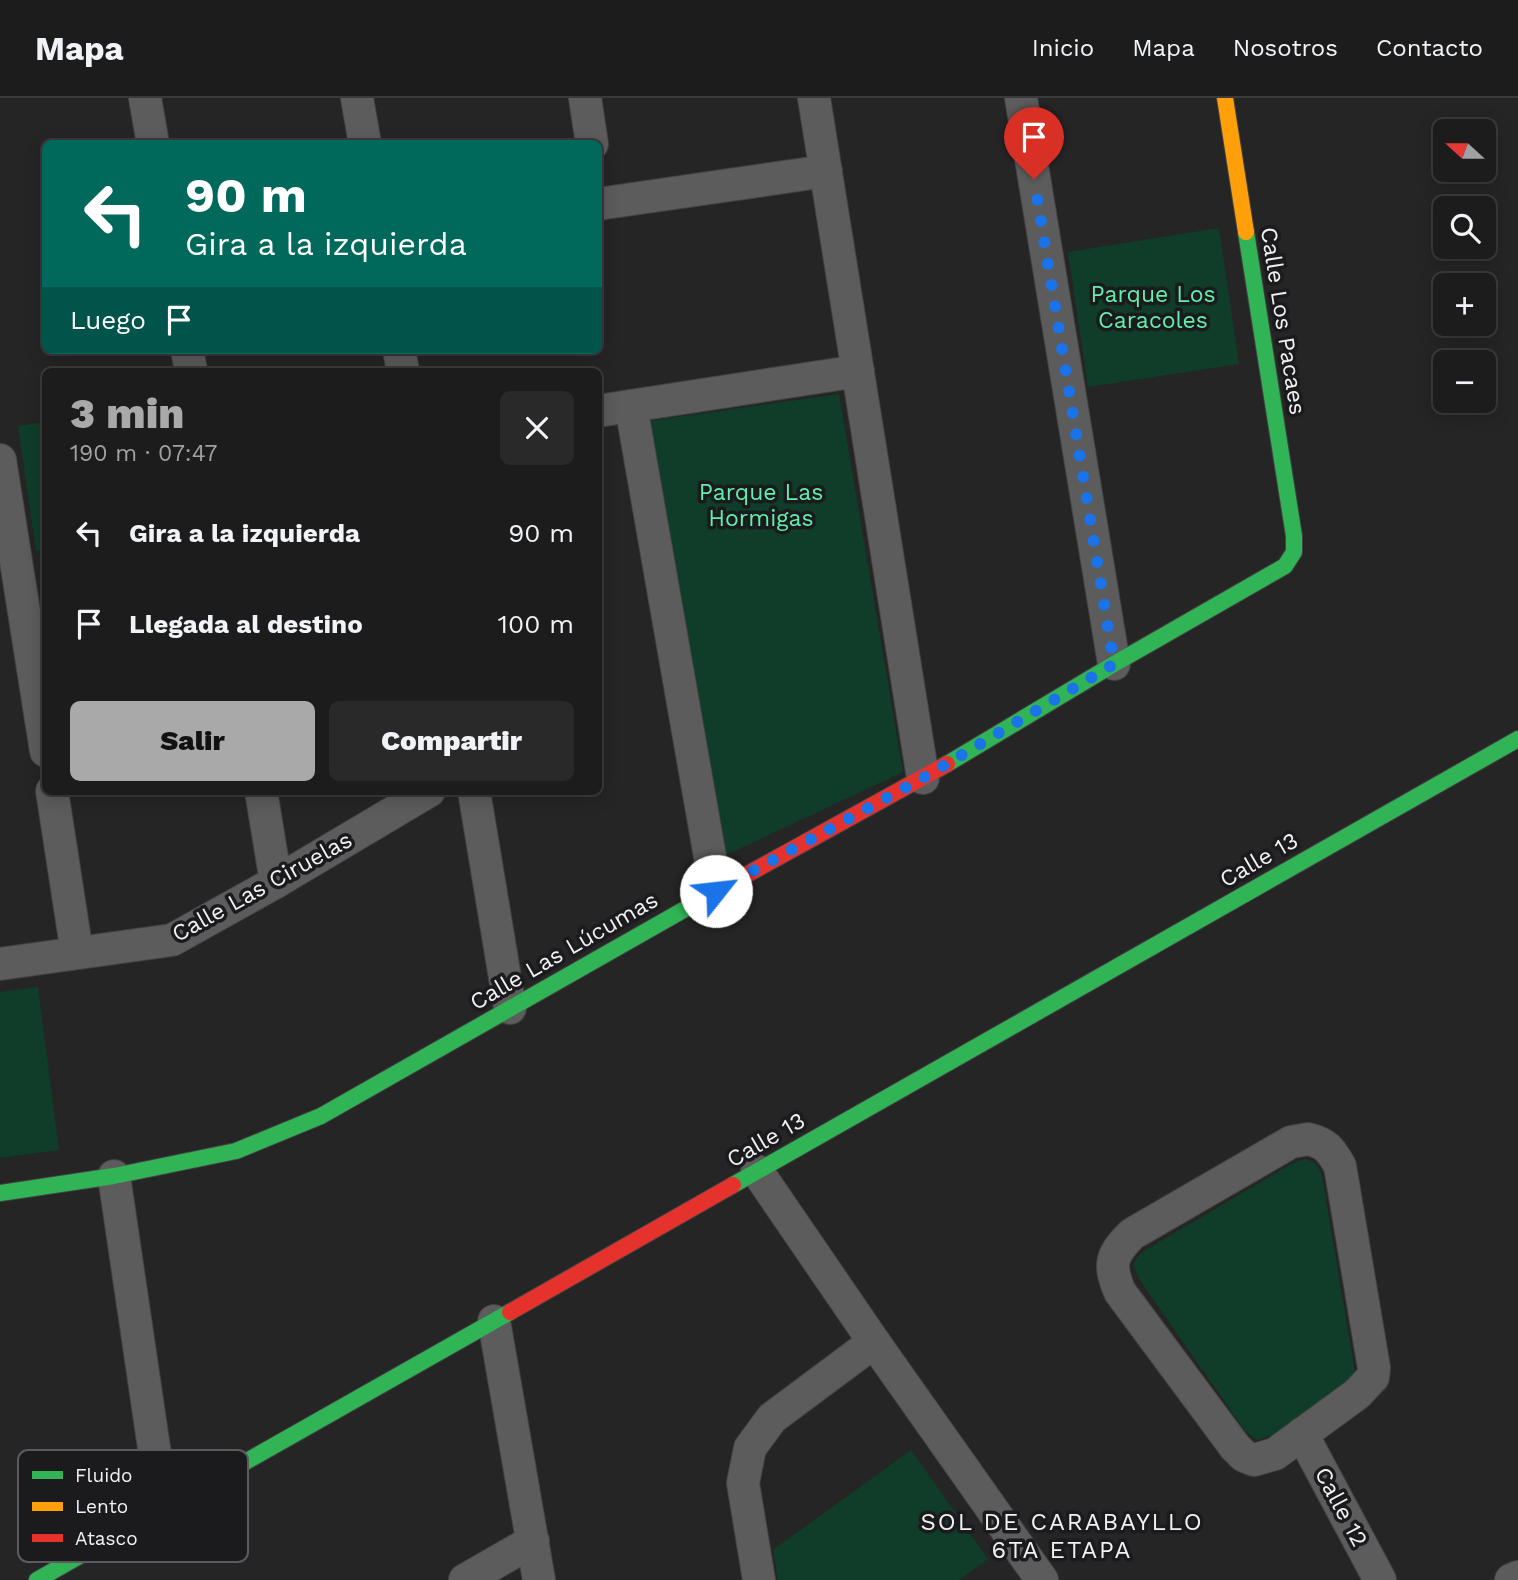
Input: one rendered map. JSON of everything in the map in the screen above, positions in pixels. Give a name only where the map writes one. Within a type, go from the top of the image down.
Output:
[{"type":"street","points":[[145,98],[152,140]]},
{"type":"street","points":[[357,98],[364,140]]},
{"type":"street","points":[[585,98],[591,140]]},
{"type":"street","points":[[814,98],[923,778]]},
{"type":"street","points":[[1021,98],[1114,664]]},
{"type":"street","name":"Calle Los Pacaes","points":[[1225,98],[1294,536],[1294,552]]},
{"type":"street","points":[[602,198],[825,171]]},
{"type":"street","points":[[602,410],[858,371]]},
{"type":"street","points":[[631,406],[716,891]]},
{"type":"street","points":[[0,460],[42,726]]},
{"type":"street","name":"Calle Las Lúcumas","points":[[0,1193],[114,1176],[236,1151],[321,1115],[716,891],[923,778],[1285,566],[1294,552]]},
{"type":"street","name":"Calle 13","points":[[248,1461],[1518,739]]},
{"type":"street","points":[[53,795],[77,953]]},
{"type":"street","points":[[262,795],[276,882]]},
{"type":"street","name":"Calle Las Ciruelas","points":[[0,964],[172,940],[422,795]]},
{"type":"street","points":[[475,795],[510,1008]]},
{"type":"street","points":[[1308,1139],[1320,1142],[1332,1151],[1340,1166],[1374,1368],[1373,1377],[1357,1394],[1302,1434],[1265,1458],[1254,1460],[1244,1456],[1220,1428],[1120,1292],[1113,1276],[1113,1261],[1120,1246],[1132,1234],[1291,1142],[1308,1139]]},
{"type":"street","points":[[757,1171],[1042,1580]]},
{"type":"street","points":[[114,1176],[154,1450]]},
{"type":"street","points":[[494,1321],[540,1580]]},
{"type":"street","points":[[759,1580],[743,1483],[750,1448],[772,1418],[874,1342]]},
{"type":"street","name":"Calle 12","points":[[1302,1434],[1380,1580]]},
{"type":"street","points":[[465,1580],[533,1541]]},
{"type":"street","name":"Calle 13","points":[[37,1580],[69,1562]]},
{"type":"street","points":[[1511,1580],[1518,1577]]},
{"type":"green space","name":"Parque Los Caracoles","points":[[1219,228],[1239,364],[1088,387],[1068,252]]},
{"type":"green space","name":"Parque Las Hormigas","points":[[839,394],[903,772],[724,856],[649,421]]},
{"type":"green space","points":[[42,422],[42,550],[36,551],[18,426]]},
{"type":"green space","points":[[38,987],[59,1150],[0,1158],[0,992]]},
{"type":"green space","points":[[1305,1159],[1316,1164],[1322,1176],[1355,1372],[1348,1382],[1273,1435],[1257,1440],[1246,1432],[1139,1279],[1134,1265],[1140,1254],[1149,1248],[1293,1163]]},
{"type":"green space","points":[[911,1450],[988,1559],[959,1580],[778,1580],[773,1550]]},
{"type":"traffic: fast","points":[[947,764],[1285,566],[1294,552],[1294,536],[1246,232]]},
{"type":"traffic: fast","points":[[733,1185],[1518,739]]},
{"type":"traffic: fast","points":[[0,1193],[114,1176],[236,1151],[321,1116],[708,896]]},
{"type":"traffic: fast","points":[[248,1460],[510,1312]]},
{"type":"traffic: fast","points":[[37,1580],[69,1562]]},
{"type":"traffic: slow","points":[[1225,98],[1246,232]]},
{"type":"traffic: jam","points":[[708,896],[947,764]]},
{"type":"traffic: jam","points":[[510,1312],[733,1185]]},
{"type":"district","name":"SOL DE CARABAYLLO 6TA ETAPA","points":[[1062,1536]]},
{"type":"route","points":[[716,891],[923,778],[1114,664],[1034,179]]}]
